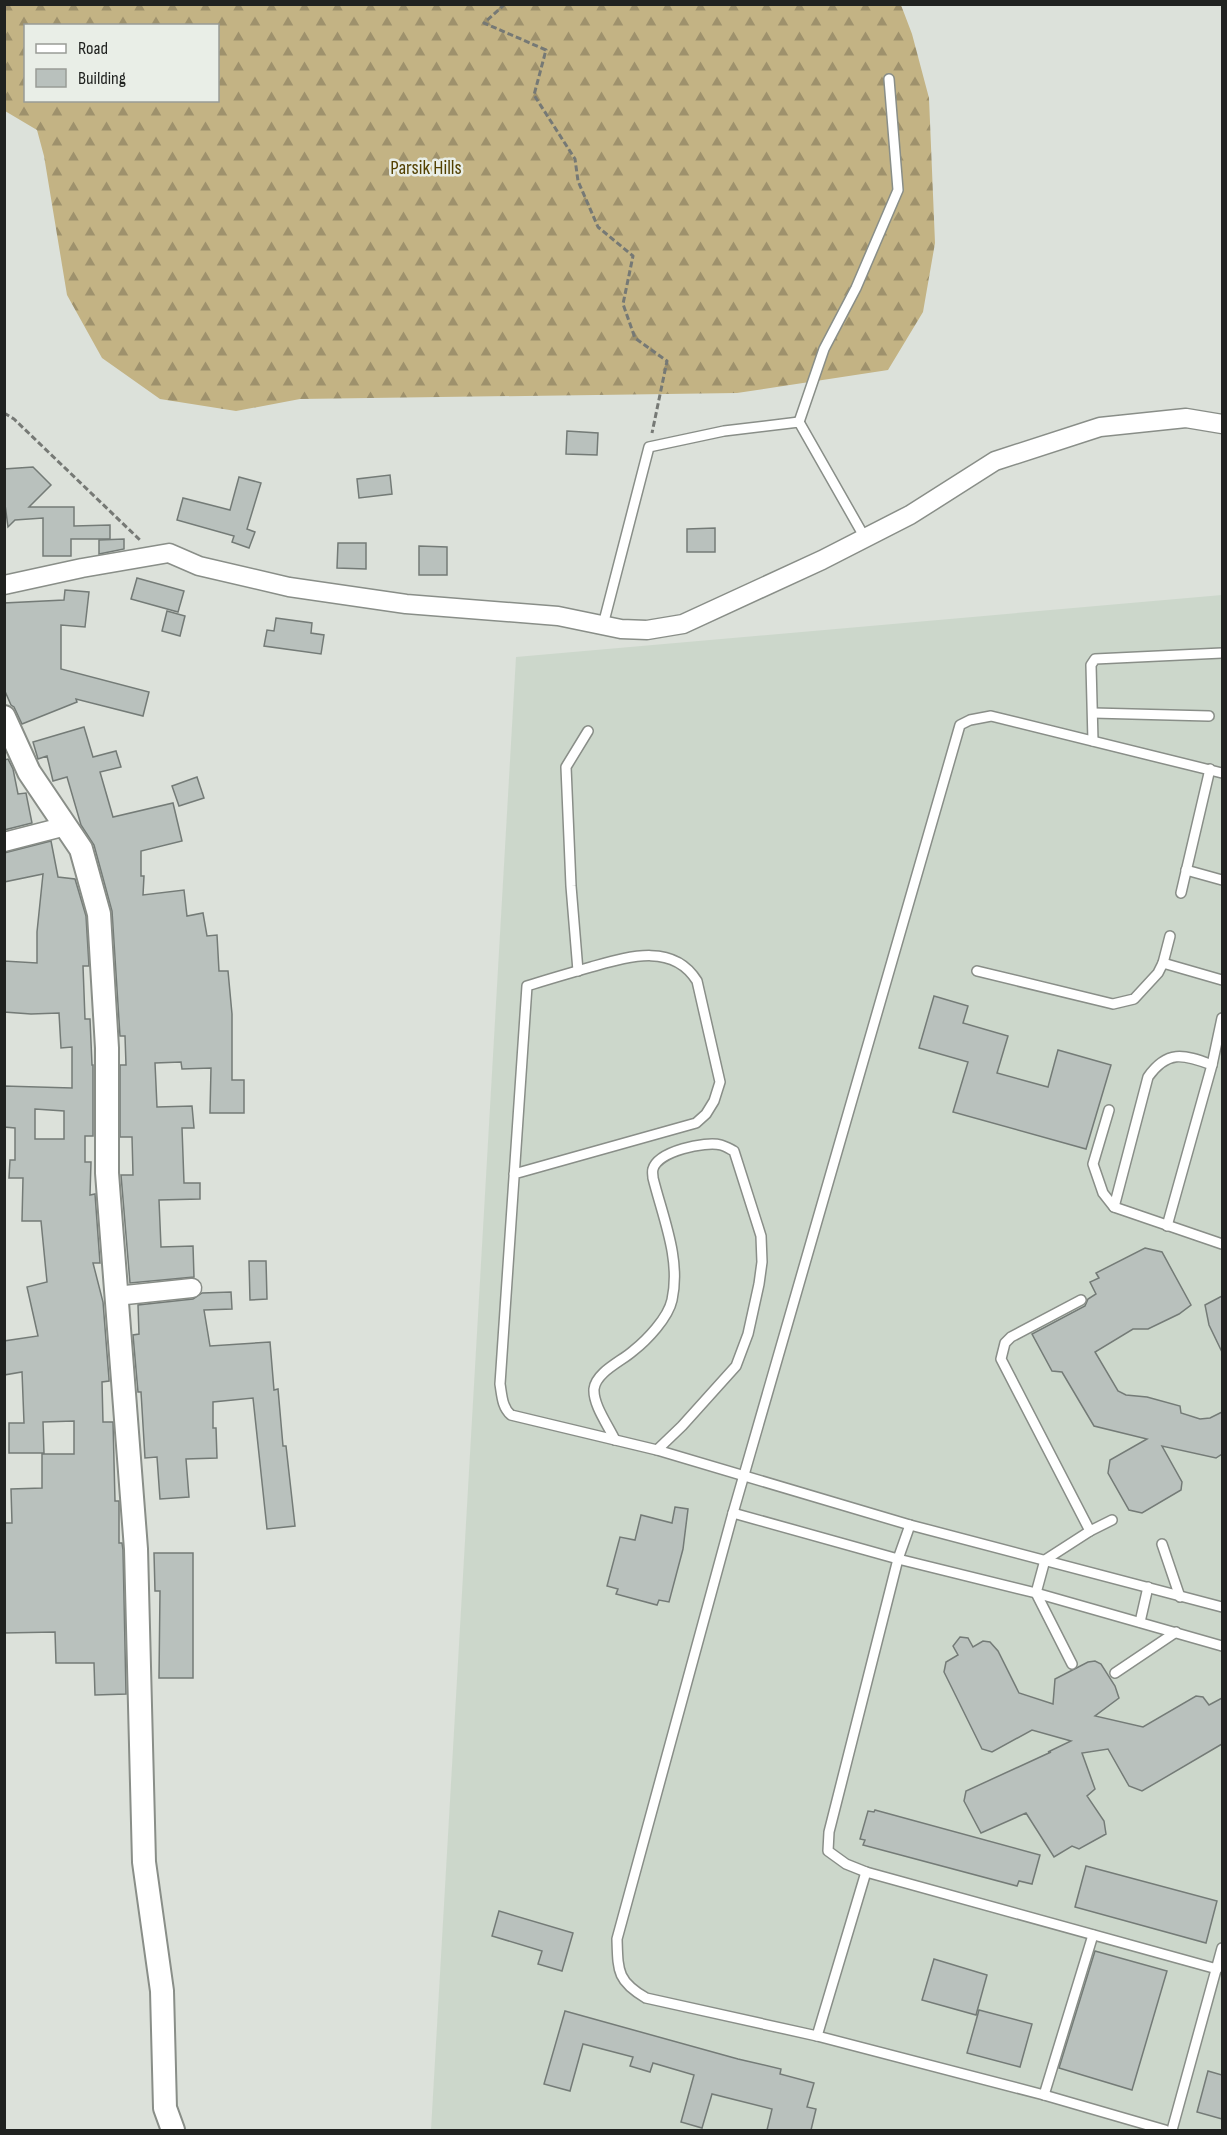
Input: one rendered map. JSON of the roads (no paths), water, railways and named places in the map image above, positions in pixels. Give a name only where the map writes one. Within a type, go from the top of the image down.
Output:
[{"type":"street","points":[[4,585],[82,568],[169,553],[199,566],[289,587],[406,604],[558,616],[621,629],[647,630],[683,624],[822,560],[910,515],[996,461],[1100,426],[1186,418],[1222,424]]},
{"type":"street","points":[[4,717],[29,772],[81,849],[99,914],[107,1048],[107,1173],[136,1550],[144,1862],[162,1991],[165,2108],[173,2130]]},
{"type":"street","points":[[4,842],[66,826]]},
{"type":"street","points":[[116,1296],[192,1288]]},
{"type":"lane","points":[[865,538],[800,422],[824,349],[856,288],[898,190],[888,79]]},
{"type":"lane","points":[[603,625],[649,447],[724,431],[800,422]]},
{"type":"lane","points":[[1093,741],[1090,665],[1095,660],[1222,653]]},
{"type":"lane","points":[[1093,713],[1209,716]]},
{"type":"lane","points":[[1165,2130],[1044,2094],[817,2036],[646,1998],[630,1988],[618,1971],[616,1940],[733,1514],[960,725],[970,720],[991,716],[1222,773]]},
{"type":"lane","points":[[579,971],[571,886],[566,767],[588,731]]},
{"type":"lane","points":[[1181,893],[1210,769]]},
{"type":"lane","points":[[1186,870],[1222,880]]},
{"type":"lane","points":[[977,971],[1113,1004],[1134,999],[1158,973],[1170,936]]},
{"type":"lane","points":[[514,1174],[696,1124],[706,1114],[714,1101],[720,1082],[697,981],[692,971],[682,963],[669,957],[628,956],[527,986],[514,1174],[500,1384],[502,1403],[506,1411],[511,1415],[657,1450],[910,1525],[1222,1607]]},
{"type":"lane","points":[[1163,963],[1222,980]]},
{"type":"lane","points":[[1167,1226],[1212,1065],[1222,1018]]},
{"type":"lane","points":[[1114,1207],[1148,1077],[1166,1058],[1180,1056],[1212,1065]]},
{"type":"lane","points":[[1109,1110],[1093,1164],[1103,1192],[1114,1207],[1222,1244]]},
{"type":"lane","points":[[615,1440],[596,1400],[595,1384],[601,1376],[634,1351],[657,1328],[672,1302],[673,1253],[653,1178],[653,1168],[659,1160],[677,1149],[712,1144],[721,1145],[734,1151],[761,1236],[759,1284],[748,1334],[736,1366],[657,1450]]},
{"type":"lane","points":[[1081,1300],[1011,1337],[1005,1343],[1001,1359],[1090,1531]]},
{"type":"lane","points":[[733,1514],[898,1559],[1036,1593],[1222,1646]]},
{"type":"lane","points":[[1072,1664],[1036,1593],[1045,1560],[1090,1531],[1112,1520]]},
{"type":"lane","points":[[910,1525],[898,1559],[829,1832],[828,1851],[840,1860],[866,1872],[1217,1970]]},
{"type":"lane","points":[[1162,1544],[1180,1597]]},
{"type":"lane","points":[[1140,1622],[1148,1587]]},
{"type":"lane","points":[[1115,1672],[1176,1632]]},
{"type":"lane","points":[[817,2036],[866,1872]]},
{"type":"lane","points":[[1044,2094],[1094,1935]]},
{"type":"lane","points":[[1172,2130],[1222,1948]]},
{"type":"park label","name":"Parsik Hills","points":[[426,168]]}]
